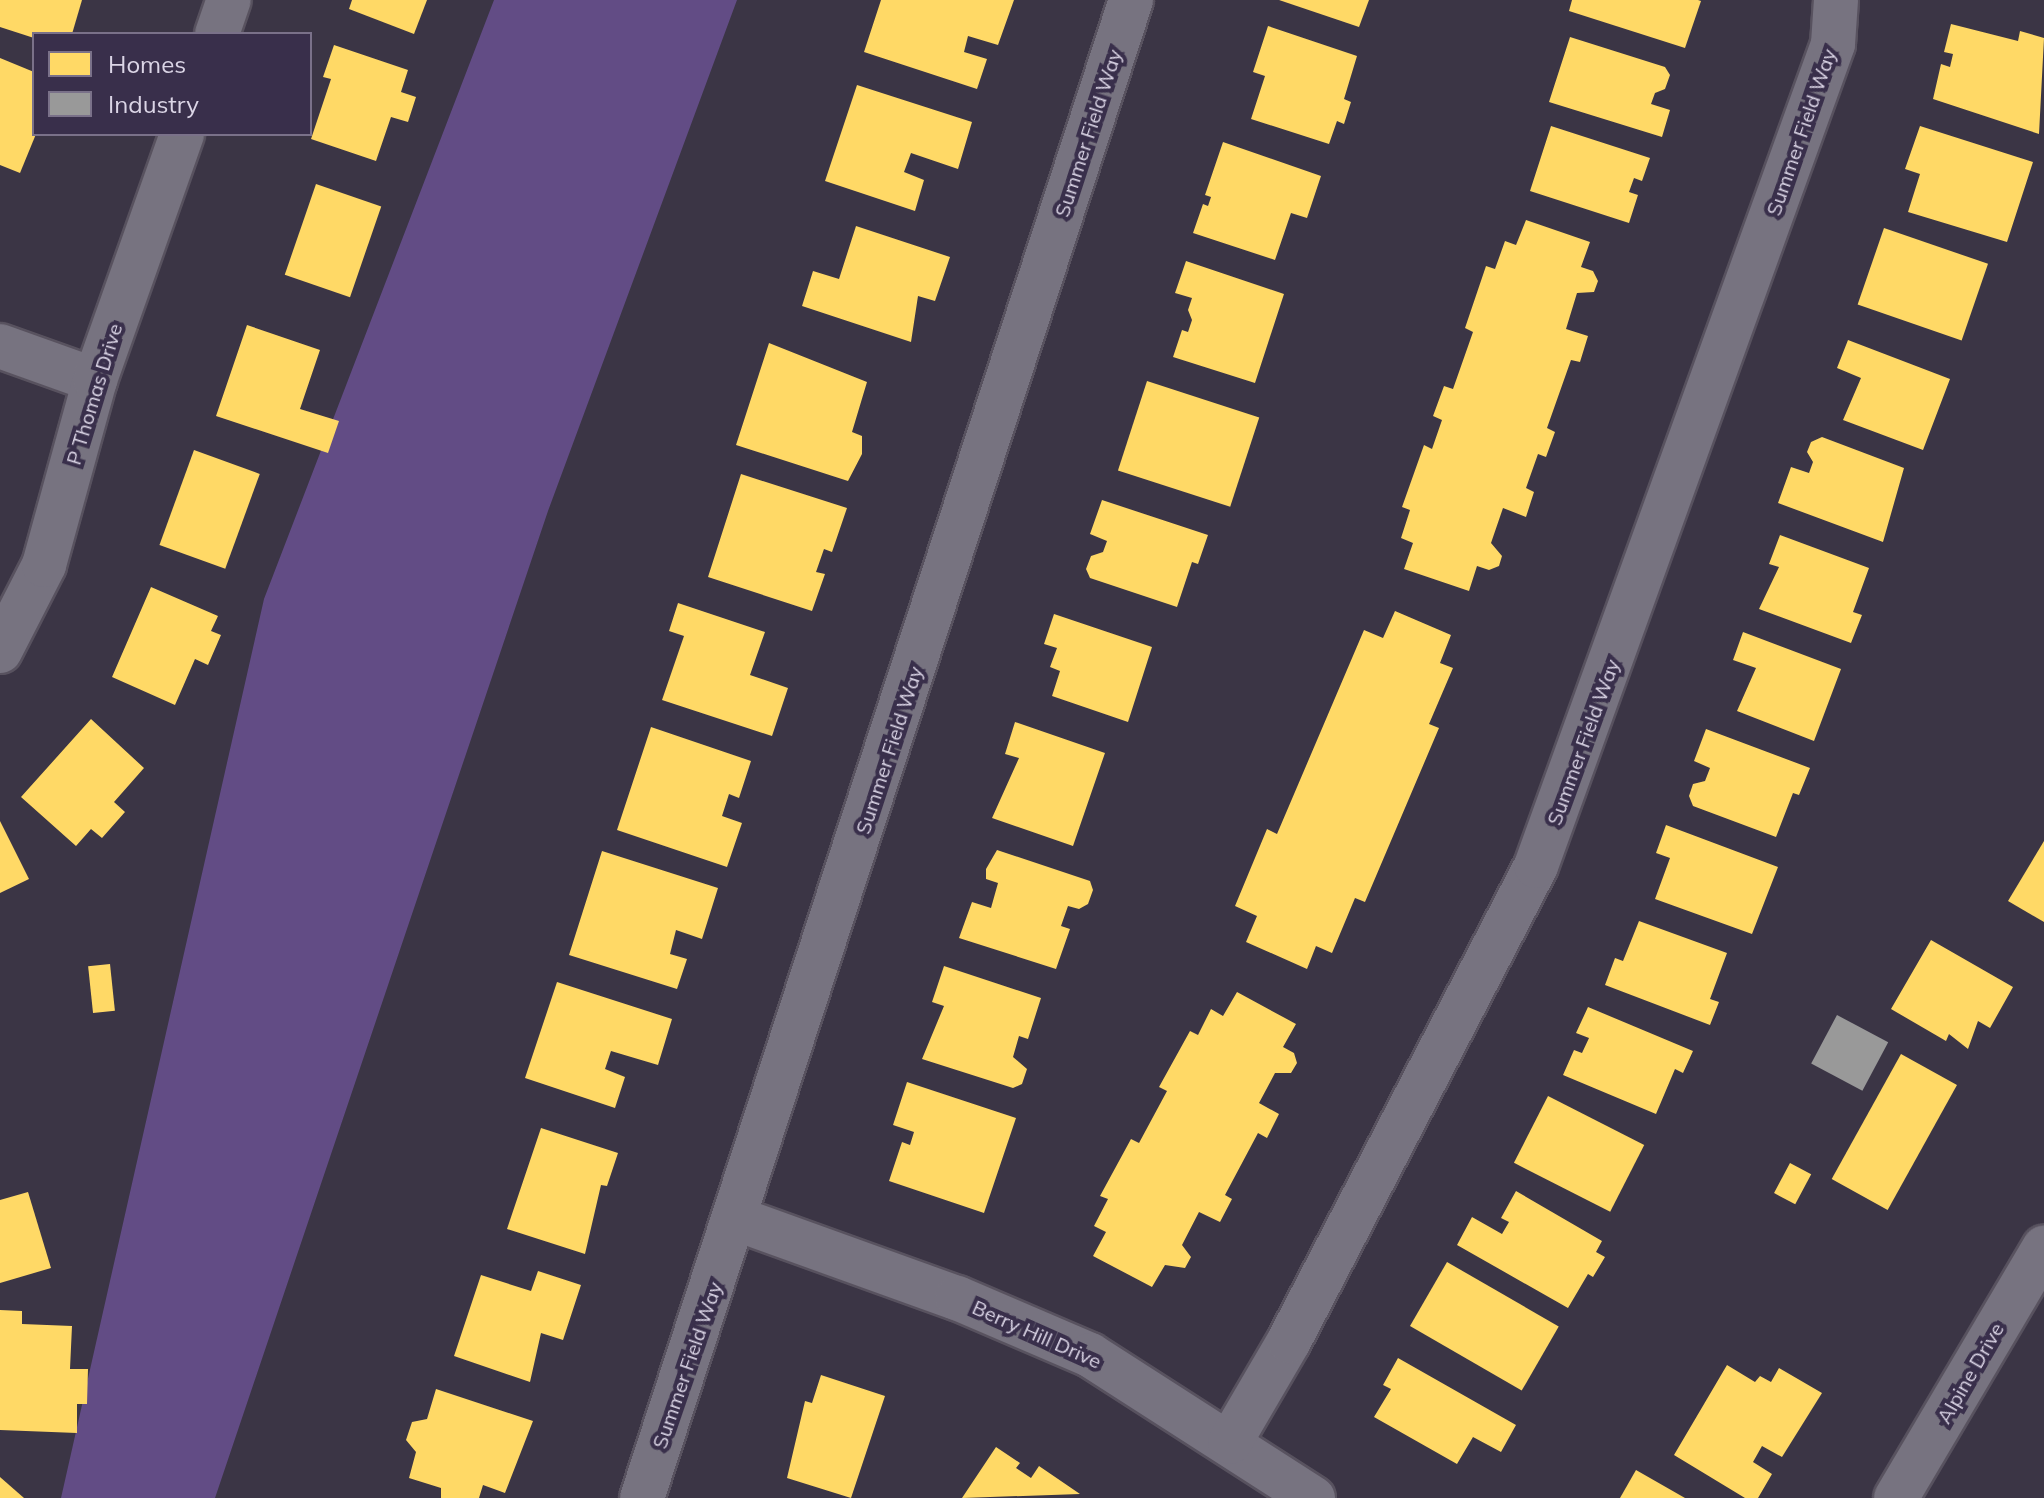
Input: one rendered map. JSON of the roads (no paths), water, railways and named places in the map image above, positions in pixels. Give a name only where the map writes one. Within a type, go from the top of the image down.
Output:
[{"type":"street","points":[[218,32],[229,0]]},
{"type":"street","name":"Summer Field Way","points":[[642,1498],[737,1219],[1131,0]]},
{"type":"street","name":"Summer Field Way","points":[[1230,1442],[1289,1341],[1536,866],[1833,44],[1836,0]]},
{"type":"street","name":"P Thomas Drive","points":[[0,651],[44,565],[95,380],[181,136]]},
{"type":"street","points":[[0,346],[95,380]]},
{"type":"street","name":"Berry Hill Drive","points":[[737,1219],[957,1298],[1090,1355],[1313,1498]]},
{"type":"street","name":"Alpine Drive","points":[[1896,1498],[2044,1248]]}]
